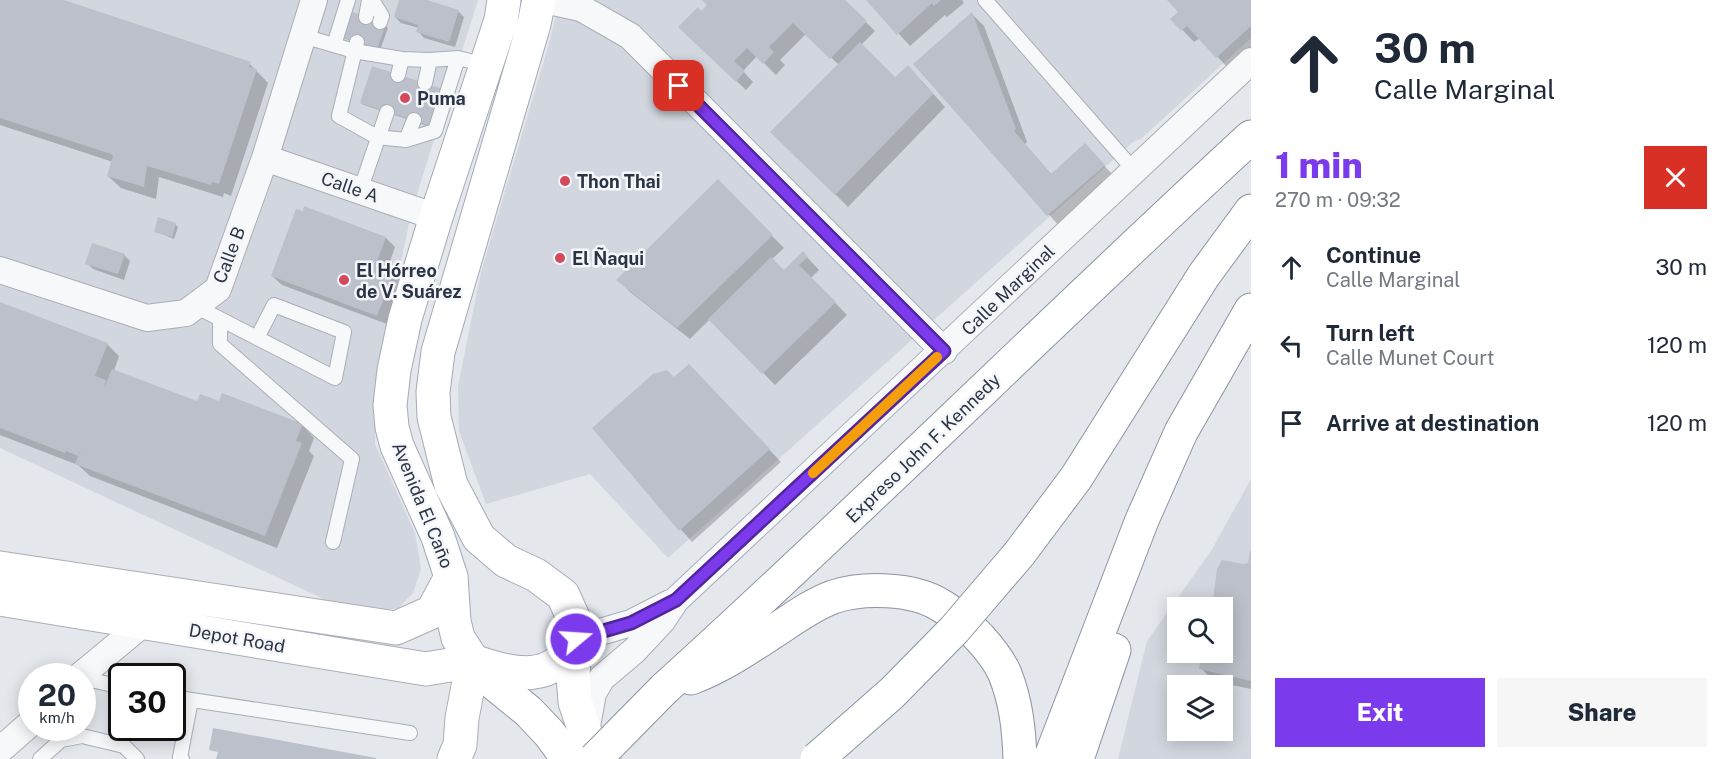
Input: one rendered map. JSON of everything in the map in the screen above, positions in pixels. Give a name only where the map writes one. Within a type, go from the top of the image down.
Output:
[{"type":"main road","name":"Avenida El Caño","points":[[504,0],[501,20],[472,62],[436,217],[405,319],[394,370],[390,405],[392,427],[438,537],[451,577],[454,621],[458,638],[473,662],[496,686],[528,711],[549,733],[588,753]]},
{"type":"main road","name":"Avenida El Caño","points":[[539,0],[534,24],[438,352],[433,392],[434,417],[451,484],[478,538],[506,561],[542,579],[563,595],[576,624],[573,676],[575,702],[588,753]]},
{"type":"main road","name":"Expreso John F. Kennedy","points":[[588,753],[664,689],[782,583],[1119,258],[1251,137]]},
{"type":"main road","points":[[817,759],[892,693],[954,630],[1019,554],[1076,478],[1204,275],[1251,212]]},
{"type":"main road","points":[[1050,759],[1141,525],[1181,432],[1251,310]]},
{"type":"main road","points":[[1077,759],[1112,660],[1131,582],[1141,525]]},
{"type":"main road","name":"Depot Road","points":[[0,568],[396,628],[432,612],[451,577]]},
{"type":"main road","points":[[664,689],[718,668],[794,618],[833,597],[863,591],[901,593],[939,603],[968,626],[992,651],[1004,672],[1015,704],[1020,759]]},
{"type":"main road","name":"Depot Road","points":[[0,599],[426,669],[473,662]]},
{"type":"main road","points":[[454,759],[460,745],[462,718],[473,662],[508,672],[525,674],[543,670],[561,662],[576,639]]},
{"type":"street","name":"Calle B","points":[[0,270],[147,318],[186,313],[218,289],[265,158],[314,0]]},
{"type":"street","points":[[544,0],[581,8],[630,36],[944,351]]},
{"type":"street","name":"Calle Marginal","points":[[588,753],[588,712],[593,693],[602,678],[635,650],[676,600],[1251,61]]},
{"type":"street","name":"Calle A","points":[[265,158],[436,217]]},
{"type":"street","points":[[96,664],[145,622],[160,592]]},
{"type":"street","points":[[576,639],[631,623],[676,600]]},
{"type":"street","points":[[0,750],[18,734]]},
{"type":"lane","points":[[334,45],[348,0]]},
{"type":"lane","points":[[366,17],[370,0]]},
{"type":"lane","points":[[370,0],[382,16],[380,22]]},
{"type":"lane","points":[[985,0],[1134,169]]},
{"type":"lane","points":[[303,36],[334,45],[355,46],[402,59],[472,62],[435,131],[406,140],[377,137],[339,116],[355,46]]},
{"type":"lane","points":[[398,75],[402,59]]},
{"type":"lane","points":[[425,83],[430,60]]},
{"type":"lane","points":[[360,191],[387,112]]},
{"type":"lane","points":[[406,140],[414,120]]},
{"type":"lane","points":[[195,306],[219,319],[335,378],[344,332],[274,305],[257,338]]},
{"type":"lane","points":[[219,319],[220,345],[352,459],[333,542]]},
{"type":"lane","points":[[186,699],[410,733]]},
{"type":"lane","points":[[182,759],[180,757],[190,700]]},
{"type":"lane","points":[[96,739],[124,746],[137,759]]},
{"type":"lane","points":[[40,759],[60,741]]},
{"type":"shaded area","points":[[0,0],[478,0],[412,210],[376,377],[375,444],[415,533],[421,569],[413,593],[398,608],[373,612],[345,609],[0,448]]},
{"type":"shaded area","points":[[560,0],[1251,0],[1251,38],[1141,139],[1133,142],[668,558],[590,474],[486,504],[459,431],[458,386],[481,272]]},
{"type":"shaded area","points":[[1251,479],[1251,759],[1118,759],[1147,641],[1167,613],[1167,663],[1233,663],[1233,597],[1178,597],[1211,551]]},
{"type":"building","points":[[0,0],[64,0],[251,62],[249,67],[257,69],[219,184],[212,182],[211,185],[147,166],[144,187],[107,176],[113,156],[111,154],[0,118]]},
{"type":"building","points":[[399,0],[427,0],[459,10],[449,42],[416,32],[418,25],[394,17]]},
{"type":"building","points":[[702,0],[845,0],[867,21],[830,59],[793,23],[769,47],[774,52],[763,64],[747,48],[734,61],[745,71],[736,82],[678,27],[698,7],[701,11],[707,5]]},
{"type":"building","points":[[866,0],[941,0],[934,6],[932,3],[897,35]]},
{"type":"building","points":[[1167,0],[1251,0],[1251,26],[1216,58],[1187,26],[1181,31],[1170,19],[1178,12]]},
{"type":"building","points":[[347,10],[386,24],[377,49],[339,36]]},
{"type":"building","points":[[972,12],[1016,129],[1014,131],[1051,174],[1085,143],[1105,165],[1047,216],[913,64]]},
{"type":"building","points":[[860,42],[895,77],[908,65],[933,94],[835,195],[770,132]]},
{"type":"building","points":[[372,66],[446,90],[434,127],[360,103]]},
{"type":"building","points":[[718,179],[773,235],[677,328],[616,280]]},
{"type":"building","points":[[304,206],[386,237],[376,264],[394,271],[377,316],[271,276],[296,209],[303,211]]},
{"type":"building","points":[[158,217],[176,223],[172,237],[154,232]]},
{"type":"building","points":[[92,243],[125,254],[118,274],[85,264]]},
{"type":"building","points":[[803,251],[808,257],[799,265],[836,302],[762,374],[708,319],[771,257],[784,270]]},
{"type":"building","points":[[0,302],[108,343],[95,376],[106,380],[104,388],[112,369],[197,401],[200,394],[219,401],[222,393],[303,424],[296,441],[302,443],[265,536],[75,464],[91,424],[78,456],[0,428]]},
{"type":"building","points":[[689,364],[770,449],[679,531],[592,428],[653,374],[667,370],[674,377]]},
{"type":"building","points":[[1251,551],[1251,681],[1199,669],[1200,663],[1233,663],[1233,597],[1213,597],[1217,569],[1222,560],[1248,563]]},
{"type":"building","points":[[213,728],[376,759],[216,759],[218,752],[209,750]]},
{"type":"slow traffic","points":[[813,473],[937,357]]},
{"type":"place","name":"Puma","points":[[405,98]]},
{"type":"place","name":"Thon Thai","points":[[565,181]]},
{"type":"place","name":"El Ñaqui","points":[[560,258]]},
{"type":"place","name":"El Hórreo de V. Suárez","points":[[344,280]]},
{"type":"route","points":[[576,639],[631,623],[676,600],[944,351],[679,86]]}]
